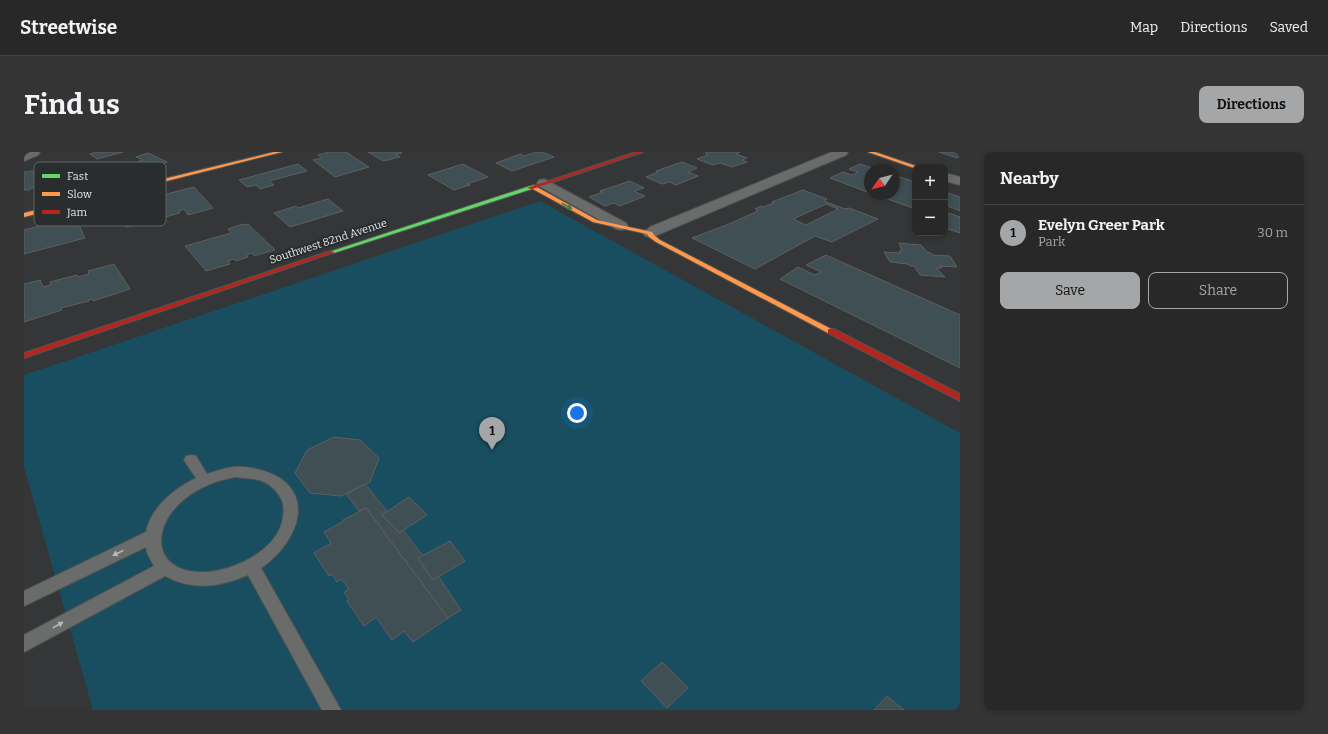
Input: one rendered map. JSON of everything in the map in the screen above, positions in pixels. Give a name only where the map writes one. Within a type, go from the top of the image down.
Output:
[{"type":"street","points":[[24,157],[34,152]]},
{"type":"street","points":[[166,180],[280,152]]},
{"type":"street","name":"Southwest 82nd Avenue","points":[[24,356],[359,243],[641,152]]},
{"type":"street","points":[[650,233],[842,152]]},
{"type":"street","points":[[870,152],[912,166]]},
{"type":"street","points":[[948,178],[960,181]]},
{"type":"street","points":[[538,185],[621,226],[650,233],[651,236],[658,241],[960,398]]},
{"type":"street","points":[[24,215],[34,213]]},
{"type":"lane","points":[[191,460],[204,480]]},
{"type":"lane","points":[[235,472],[254,473],[271,478],[284,488],[288,494],[291,509],[288,526],[278,544],[270,552],[251,566],[220,578],[204,580],[188,578],[165,568],[155,553],[153,536],[160,517],[170,503],[183,492],[204,480],[235,472]]},
{"type":"lane","points":[[24,599],[153,536]]},
{"type":"lane","points":[[251,566],[332,710]]},
{"type":"lane","points":[[24,644],[165,568]]},
{"type":"shaded area","points":[[540,201],[960,433],[960,710],[93,710],[24,467],[24,375]]},
{"type":"building","points":[[96,152],[123,152],[97,159],[90,154]]},
{"type":"building","points":[[329,152],[346,152],[369,167],[335,177],[313,160],[322,158],[318,155]]},
{"type":"building","points":[[368,152],[402,153],[396,154],[400,157],[383,161]]},
{"type":"building","points":[[542,152],[554,157],[512,171],[496,163],[520,154],[524,156]]},
{"type":"building","points":[[740,152],[736,154],[747,158],[742,160],[747,162],[732,167],[720,163],[713,165],[697,159],[708,155],[705,153]]},
{"type":"building","points":[[939,152],[960,152],[960,156],[957,158]]},
{"type":"building","points":[[148,153],[167,162],[137,162],[143,160],[136,157]]},
{"type":"building","points":[[682,162],[697,168],[688,172],[698,176],[676,185],[670,182],[662,184],[646,177],[658,172],[656,171]]},
{"type":"building","points":[[298,164],[307,171],[269,181],[274,185],[260,189],[256,185],[247,187],[239,180]]},
{"type":"building","points":[[463,164],[488,177],[454,190],[428,175]]},
{"type":"building","points":[[860,164],[864,165],[864,191],[830,178],[843,172],[852,175],[858,172],[849,169]]},
{"type":"building","points":[[34,171],[34,187],[29,190],[24,190],[24,172]]},
{"type":"building","points":[[900,177],[912,181],[912,208],[890,200],[900,200]]},
{"type":"building","points":[[630,181],[644,188],[634,191],[645,196],[620,206],[614,203],[605,206],[589,197],[603,192],[600,191]]},
{"type":"building","points":[[194,187],[213,208],[188,215],[184,209],[179,211],[180,213],[166,217],[166,194]]},
{"type":"building","points":[[803,190],[827,199],[824,201],[845,209],[849,208],[878,219],[832,242],[815,236],[755,269],[692,238],[758,211],[755,209],[774,203],[772,202]],"holes":[[[826,204],[838,209],[806,225],[793,219]]]},
{"type":"building","points":[[948,193],[960,197],[960,211],[948,206]]},
{"type":"building","points":[[328,199],[343,211],[290,227],[274,213],[296,206],[298,208]]},
{"type":"building","points":[[948,213],[960,217],[960,233],[948,229]]},
{"type":"building","points":[[243,224],[248,224],[275,250],[254,256],[252,253],[246,255],[248,257],[236,261],[234,259],[228,261],[230,264],[206,271],[185,246],[231,233],[228,229]]},
{"type":"building","points":[[40,226],[79,226],[85,238],[24,254],[24,230]]},
{"type":"building","points":[[899,243],[921,245],[932,255],[950,256],[957,267],[940,266],[942,268],[936,268],[945,277],[920,275],[914,266],[890,262],[884,252],[901,253],[899,251],[902,251]]},
{"type":"building","points":[[826,255],[960,315],[960,368],[780,279],[798,267],[815,275],[821,272],[806,265]]},
{"type":"building","points":[[114,264],[130,289],[93,301],[92,299],[61,308],[62,310],[24,322],[24,284],[40,280],[43,287],[51,285],[50,282],[77,275],[78,277],[89,274],[88,271]]},
{"type":"building","points":[[334,437],[360,440],[379,458],[370,482],[341,496],[310,493],[295,473],[307,450]]},
{"type":"building","points":[[365,484],[387,511],[382,515],[399,533],[403,530],[423,556],[418,558],[433,580],[438,576],[461,610],[448,618],[366,508],[359,511],[346,494]]},
{"type":"building","points":[[409,497],[427,515],[399,533],[382,515]]},
{"type":"building","points":[[366,508],[448,618],[413,642],[404,631],[392,640],[376,617],[364,626],[347,601],[349,600],[344,592],[349,589],[341,579],[337,582],[332,574],[329,576],[314,553],[331,543],[324,532]]},
{"type":"building","points":[[450,541],[465,561],[433,580],[418,558]]},
{"type":"building","points":[[662,662],[688,688],[667,708],[641,681]]},
{"type":"building","points":[[887,696],[904,710],[874,710]]},
{"type":"traffic: fast","points":[[332,252],[530,188]]},
{"type":"traffic: slow","points":[[166,180],[280,152]]},
{"type":"traffic: slow","points":[[870,152],[912,166]]},
{"type":"traffic: slow","points":[[533,187],[595,221],[650,233],[651,236],[658,241],[831,331]]},
{"type":"traffic: slow","points":[[24,215],[34,213]]},
{"type":"traffic: jam","points":[[530,188],[641,152]]},
{"type":"traffic: jam","points":[[24,356],[332,252]]},
{"type":"traffic: jam","points":[[831,331],[960,398]]},
{"type":"place","name":"Evelyn Greer Park","points":[[492,450]]}]
